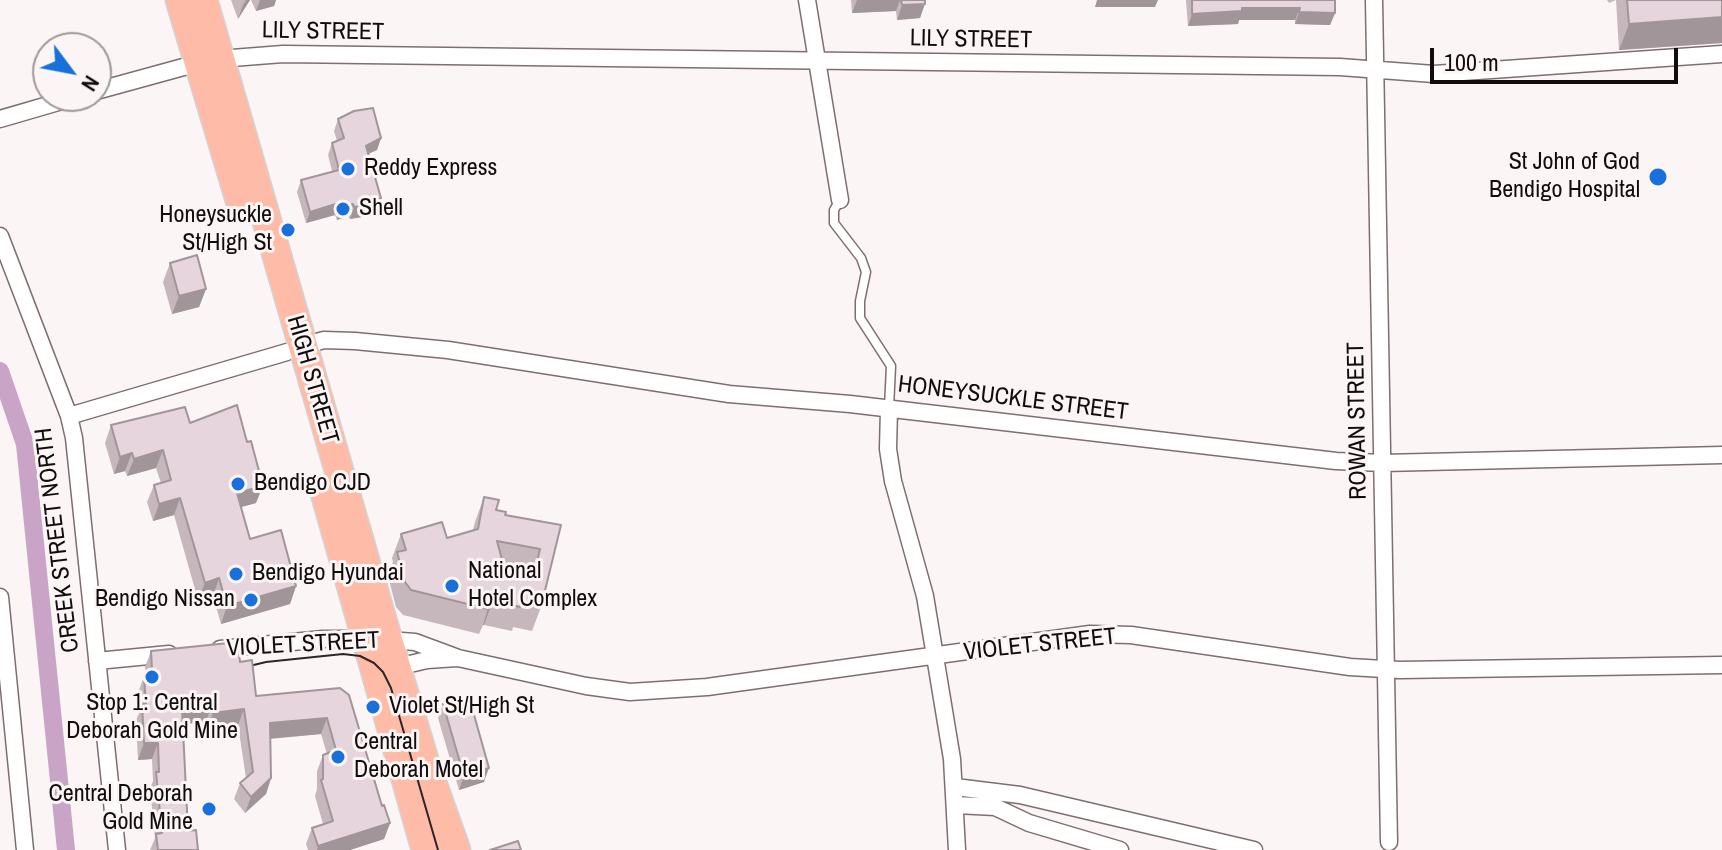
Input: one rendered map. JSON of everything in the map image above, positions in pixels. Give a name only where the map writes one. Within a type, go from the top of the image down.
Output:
[{"type":"highway","name":"HIGH STREET","points":[[180,0],[209,61],[294,349],[422,792],[426,850]]},
{"type":"highway","name":"HIGH STREET","points":[[203,0],[209,61]]},
{"type":"highway","name":"HIGH STREET","points":[[422,792],[456,850]]},
{"type":"street","points":[[807,0],[840,200]]},
{"type":"street","name":"ROWAN STREET","points":[[1374,0],[1389,842]]},
{"type":"street","name":"LILY STREET","points":[[112,87],[209,61],[283,54],[819,63],[1340,67],[1434,74],[1722,54]]},
{"type":"street","points":[[0,119],[32,110]]},
{"type":"street","name":"CREEK STREET NORTH","points":[[0,236],[69,416],[76,448],[117,850]]},
{"type":"street","name":"HONEYSUCKLE STREET","points":[[69,416],[324,340],[448,350],[729,394],[889,409],[1336,461],[1383,463],[1722,455]]},
{"type":"street","points":[[889,409],[888,449],[893,481],[921,576],[935,657],[955,787],[957,850]]},
{"type":"street","points":[[0,597],[5,692],[25,850]]},
{"type":"street","name":"VIOLET STREET","points":[[97,661],[309,640],[377,640],[429,645],[458,658],[598,688],[651,692],[935,657],[1068,637],[1111,634],[1385,669],[1722,665]]},
{"type":"street","name":"VIOLET STREET","points":[[386,671],[427,660],[458,658]]},
{"type":"street","points":[[955,787],[1020,795],[1254,850]]},
{"type":"street","points":[[956,805],[995,807],[1029,823],[1120,850]]},
{"type":"lane","points":[[840,200],[834,210],[834,223],[861,258],[866,272],[859,304],[860,318],[891,366],[889,409]]},
{"type":"building","points":[[901,0],[925,0],[925,4],[902,5]]},
{"type":"building","points":[[1192,0],[1335,0],[1335,13],[1299,12],[1300,8],[1242,8],[1242,11],[1192,14]]},
{"type":"building","points":[[1627,0],[1722,0],[1722,17],[1629,24]]},
{"type":"building","points":[[373,108],[381,138],[366,146],[381,198],[366,205],[354,207],[353,204],[341,208],[339,203],[310,212],[301,180],[339,170],[332,143],[344,138],[338,119],[354,111]]},
{"type":"building","points":[[197,255],[206,289],[179,296],[170,263]]},
{"type":"building","points":[[237,405],[263,486],[237,493],[250,539],[281,530],[296,586],[227,606],[219,578],[205,583],[180,498],[159,504],[154,485],[171,480],[163,450],[134,459],[132,453],[120,457],[111,425],[185,407],[190,423]]},
{"type":"building","points":[[484,497],[499,500],[496,510],[506,512],[505,515],[561,525],[541,607],[521,602],[520,607],[493,600],[488,609],[411,590],[405,582],[397,552],[406,550],[401,534],[442,522],[447,538],[478,529]],"holes":[[[497,541],[540,549],[533,580],[509,574]]]},
{"type":"building","points":[[238,642],[240,662],[252,660],[256,696],[340,688],[349,695],[382,806],[390,823],[318,846],[312,828],[333,821],[321,780],[323,755],[336,750],[327,718],[270,723],[271,778],[251,797],[240,783],[253,772],[244,709],[213,713],[212,705],[182,709],[188,831],[196,830],[198,850],[158,850],[156,834],[162,833],[156,772],[159,772],[158,743],[144,743],[142,704],[146,704],[144,676],[151,676],[151,651]]},
{"type":"building","points":[[469,697],[489,768],[464,776],[443,704]]},
{"type":"building","points":[[518,841],[521,850],[490,850]]},
{"type":"waterway","points":[[0,371],[25,444],[66,850]]},
{"type":"tram line","points":[[233,670],[266,662],[343,654],[360,656],[374,663],[391,688],[438,850]]},
{"type":"place","name":"Reddy Express","points":[[348,169]]},
{"type":"place","name":"St John of God Bendigo Hospital","points":[[1658,177]]},
{"type":"place","name":"Shell","points":[[343,209]]},
{"type":"place","name":"Honeysuckle St/High St","points":[[288,230]]},
{"type":"place","name":"Bendigo CJD","points":[[238,484]]},
{"type":"place","name":"Bendigo Hyundai","points":[[236,574]]},
{"type":"place","name":"National Hotel Complex","points":[[452,586]]},
{"type":"place","name":"Bendigo Nissan","points":[[251,600]]},
{"type":"place","name":"Stop 1: Central Deborah Gold Mine","points":[[152,677]]},
{"type":"place","name":"Violet St/High St","points":[[373,707]]},
{"type":"place","name":"Central Deborah Motel","points":[[338,757]]},
{"type":"place","name":"Central Deborah Gold Mine","points":[[209,809]]}]
